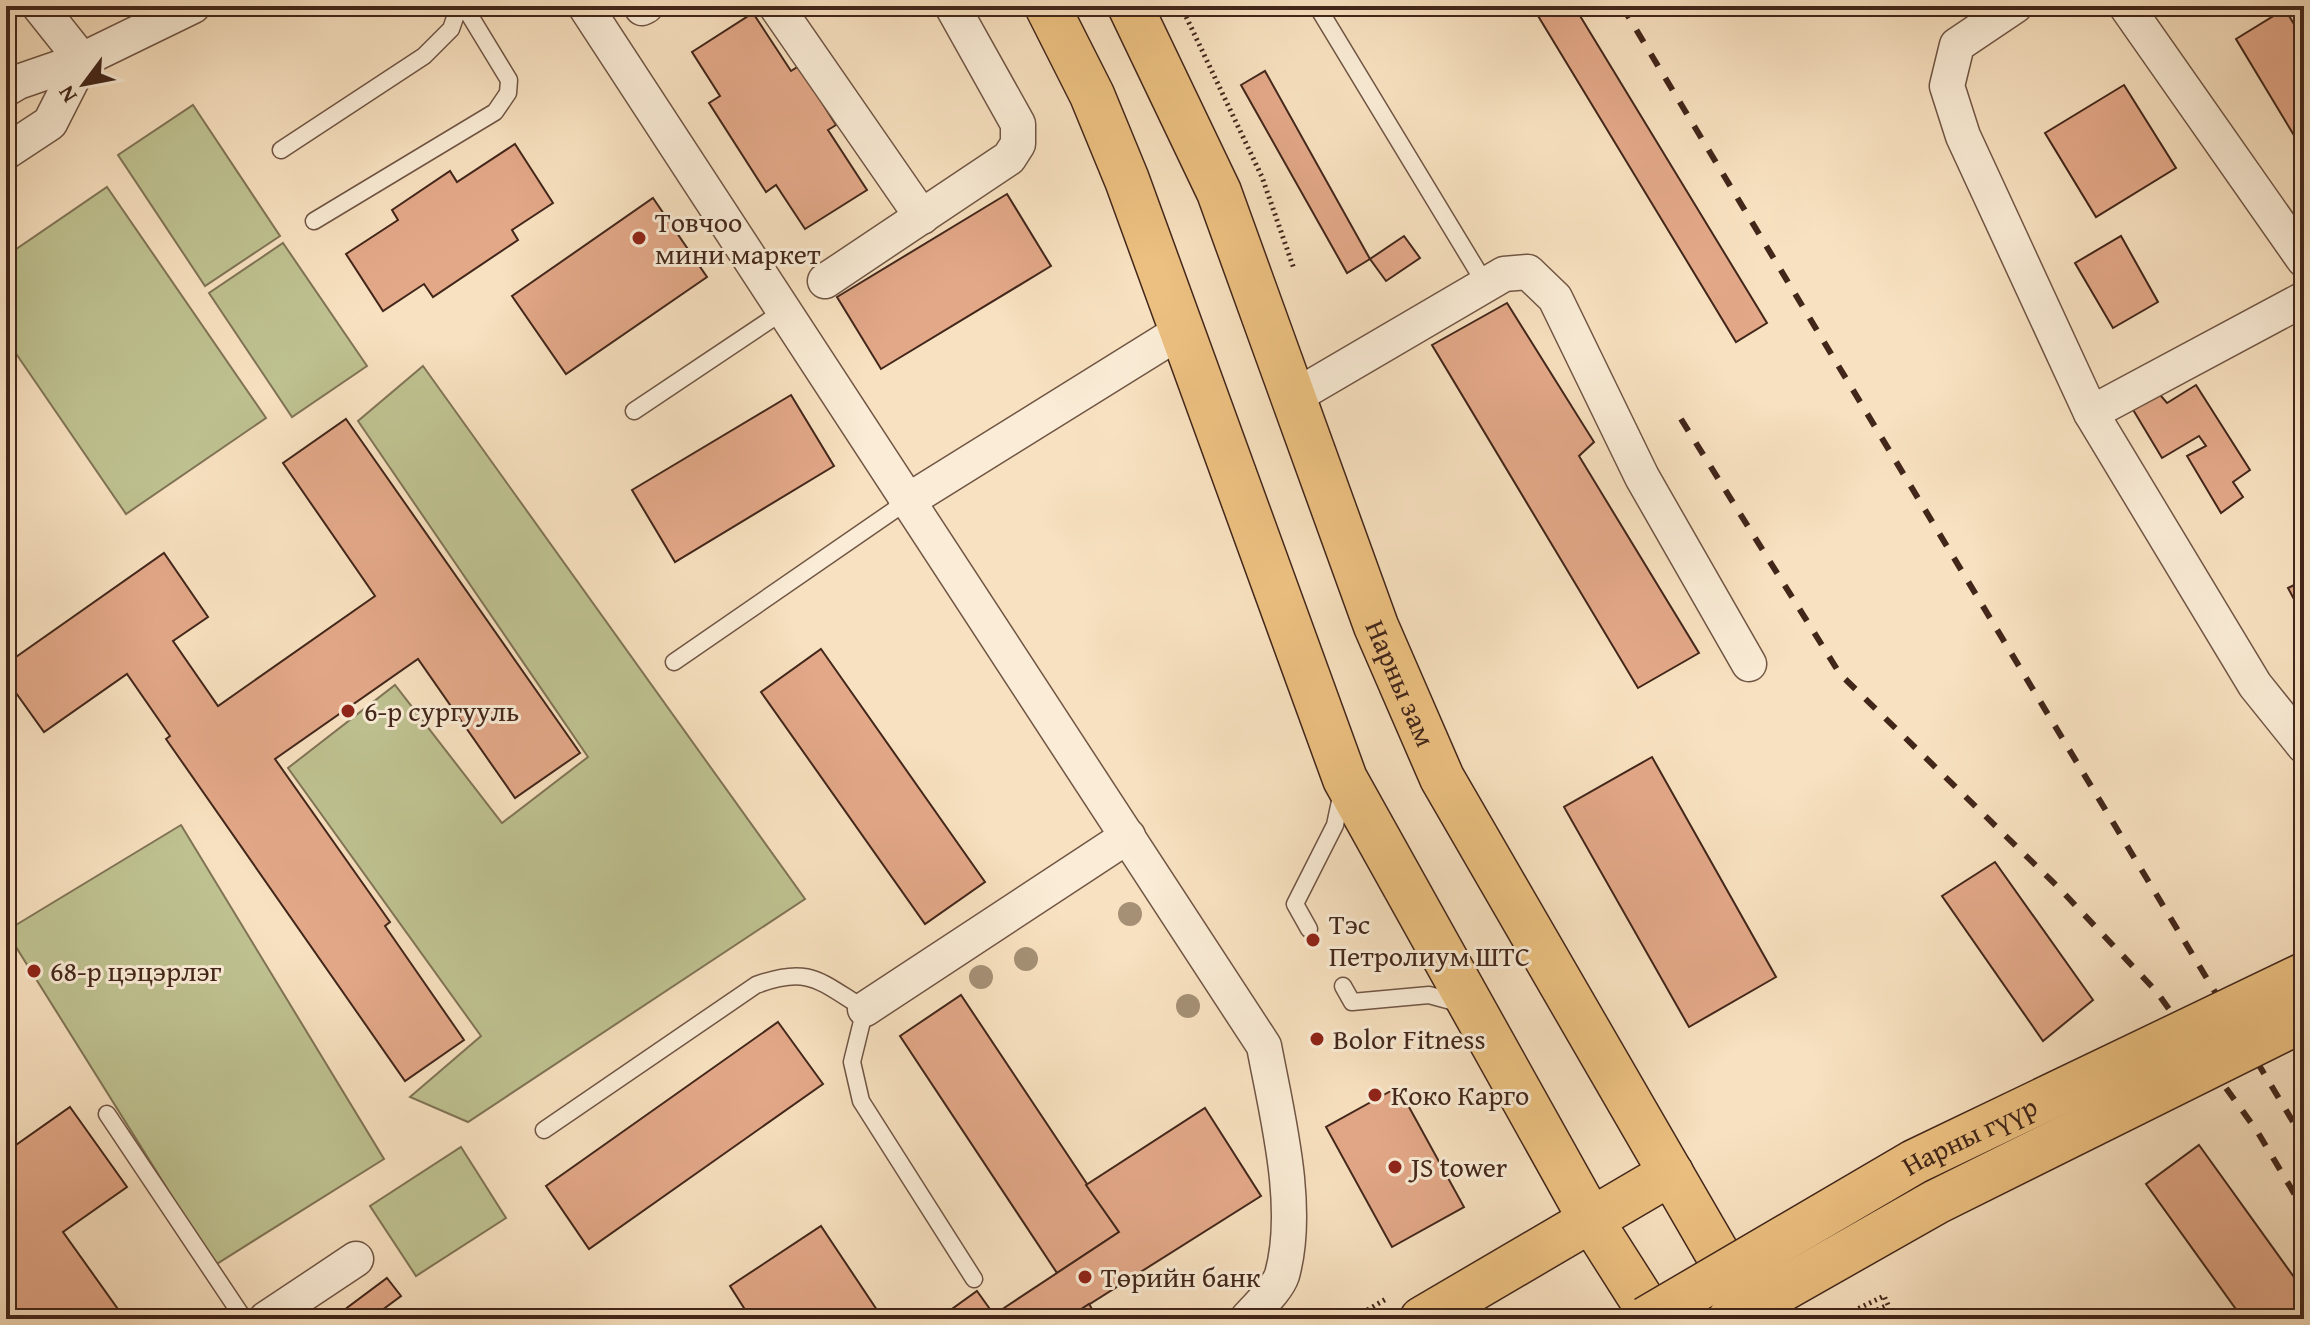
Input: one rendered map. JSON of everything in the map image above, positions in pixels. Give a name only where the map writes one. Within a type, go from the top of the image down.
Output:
[{"type":"main road","points":[[1047,6],[1092,95],[1184,329],[1345,779],[1591,1220],[1654,1319]]},
{"type":"main road","name":"Нарны зам","points":[[1130,6],[1219,192],[1376,626],[1442,778],[1755,1319]]},
{"type":"main road","name":"Нарны гүүр","points":[[1646,1319],[1914,1162],[2304,975]]},
{"type":"main road","name":"Нарны гүүр","points":[[1730,1319],[1936,1202],[2304,1019]]},
{"type":"main road","points":[[1422,1319],[1671,1173]]},
{"type":"street","points":[[39,6],[82,60]]},
{"type":"street","points":[[6,89],[82,60],[193,6]]},
{"type":"street","points":[[585,6],[1264,1046],[1284,1151],[1288,1234],[1281,1278],[1247,1319]]},
{"type":"street","points":[[776,6],[922,217]]},
{"type":"street","points":[[825,281],[1009,158],[1018,144],[1018,124],[952,6]]},
{"type":"street","points":[[2015,6],[1957,45],[1947,86],[1963,136],[2091,413],[2255,685],[2304,746]]},
{"type":"street","points":[[2126,6],[2304,260]]},
{"type":"street","points":[[6,152],[50,123],[82,60]]},
{"type":"street","points":[[1294,397],[1504,274],[1528,272],[1555,298],[1642,477],[1749,664]]},
{"type":"street","points":[[2091,413],[2304,299]]},
{"type":"street","points":[[906,502],[1184,329]]},
{"type":"street","points":[[865,1009],[1128,836]]},
{"type":"street","points":[[266,1319],[356,1259]]},
{"type":"lane","points":[[281,150],[424,56],[451,29],[461,6]]},
{"type":"lane","points":[[314,221],[495,112],[508,93],[509,80],[461,6]]},
{"type":"lane","points":[[1317,6],[1486,285]]},
{"type":"lane","points":[[634,411],[782,312]]},
{"type":"lane","points":[[674,662],[906,502]]},
{"type":"lane","points":[[1309,929],[1295,904],[1335,825],[1345,779]]},
{"type":"lane","points":[[544,1130],[756,985],[779,977],[809,975],[865,1009],[852,1062],[861,1101],[974,1279]]},
{"type":"lane","points":[[1343,986],[1352,1002],[1429,995],[1473,1007]]},
{"type":"lane","points":[[107,1114],[244,1319]]},
{"type":"path","points":[[1181,6],[1262,177],[1297,277]]},
{"type":"path","points":[[1837,1319],[1884,1296],[1888,1305],[1857,1319]]},
{"type":"green space","points":[[193,105],[280,236],[205,286],[118,155]]},
{"type":"green space","points":[[107,187],[266,418],[126,514],[6,339],[6,256]]},
{"type":"green space","points":[[283,243],[367,366],[292,417],[209,293]]},
{"type":"green space","points":[[423,366],[805,899],[468,1122],[410,1097],[481,1036],[288,768],[395,685],[502,823],[588,757],[358,421]]},
{"type":"green space","points":[[181,825],[384,1159],[215,1265],[6,931]]},
{"type":"green space","points":[[461,1147],[506,1218],[416,1276],[370,1206]]},
{"type":"building","points":[[1532,6],[1574,6],[1767,323],[1736,342]]},
{"type":"building","points":[[2285,9],[2304,41],[2304,152],[2236,39]]},
{"type":"building","points":[[753,13],[791,71],[799,66],[836,125],[828,130],[867,190],[805,229],[776,185],[766,192],[709,103],[720,96],[692,52]]},
{"type":"building","points":[[1265,71],[1370,259],[1347,273],[1241,85]]},
{"type":"building","points":[[2124,85],[2176,168],[2096,217],[2045,133]]},
{"type":"building","points":[[515,144],[553,203],[512,230],[518,240],[433,297],[424,284],[383,311],[346,254],[398,220],[392,210],[450,171],[457,182]]},
{"type":"building","points":[[1007,194],[1051,266],[881,369],[837,297]]},
{"type":"building","points":[[653,198],[707,277],[566,374],[512,296]]},
{"type":"building","points":[[1404,236],[1420,258],[1386,281],[1370,259]]},
{"type":"building","points":[[2121,236],[2158,302],[2113,328],[2075,263]]},
{"type":"building","points":[[1507,303],[1594,442],[1579,456],[1699,653],[1638,688],[1432,345]]},
{"type":"building","points":[[2196,385],[2250,470],[2233,482],[2243,497],[2221,513],[2187,456],[2206,446],[2199,436],[2162,458],[2132,408],[2156,390],[2167,403]]},
{"type":"building","points":[[791,395],[834,466],[675,562],[632,490]]},
{"type":"building","points":[[346,419],[580,753],[515,798],[418,659],[275,759],[390,922],[385,926],[464,1040],[405,1081],[166,739],[170,736],[127,674],[44,732],[6,679],[6,664],[164,553],[208,617],[173,641],[218,706],[375,596],[283,463]]},
{"type":"building","points":[[2304,580],[2304,618],[2288,588]]},
{"type":"building","points":[[821,649],[985,882],[925,924],[761,692]]},
{"type":"building","points":[[1652,757],[1776,977],[1689,1027],[1564,807]]},
{"type":"building","points":[[1995,862],[2093,1000],[2043,1041],[1942,896]]},
{"type":"building","points":[[961,995],[1119,1232],[1057,1273],[900,1036]]},
{"type":"building","points":[[778,1022],[823,1084],[589,1249],[546,1186]]},
{"type":"building","name":"JS tower","points":[[1398,1087],[1464,1207],[1392,1247],[1326,1127]]},
{"type":"building","points":[[70,1107],[127,1187],[63,1232],[125,1319],[6,1319],[6,1152]]},
{"type":"building","points":[[1205,1108],[1261,1196],[1066,1319],[1011,1319],[1004,1308],[1119,1232],[1086,1185]]},
{"type":"building","points":[[2199,1145],[2304,1291],[2304,1319],[2243,1319],[2146,1184]]},
{"type":"building","points":[[821,1226],[883,1319],[751,1319],[730,1286]]},
{"type":"building","points":[[387,1278],[401,1296],[370,1319],[332,1319]]},
{"type":"building","points":[[977,1291],[997,1319],[938,1319]]},
{"type":"building","points":[[1089,1304],[1098,1319],[1066,1319]]},
{"type":"railway","points":[[1622,6],[2304,1140]]},
{"type":"railway","points":[[1681,419],[1840,674],[2060,889],[2156,991],[2257,1131],[2304,1210]]},
{"type":"place","name":"Товчоо мини маркет","points":[[639,238]]},
{"type":"place","name":"6-р сургууль","points":[[348,711]]},
{"type":"place","name":"Тэс Петролиум ШТС","points":[[1313,940]]},
{"type":"place","name":"68-р цэцэрлэг","points":[[34,971]]},
{"type":"place","name":"Bolor Fitness","points":[[1317,1039]]},
{"type":"place","name":"Коко Карго","points":[[1375,1095]]},
{"type":"place","name":"JS tower","points":[[1395,1167]]},
{"type":"place","name":"Төрийн банк","points":[[1085,1277]]}]
